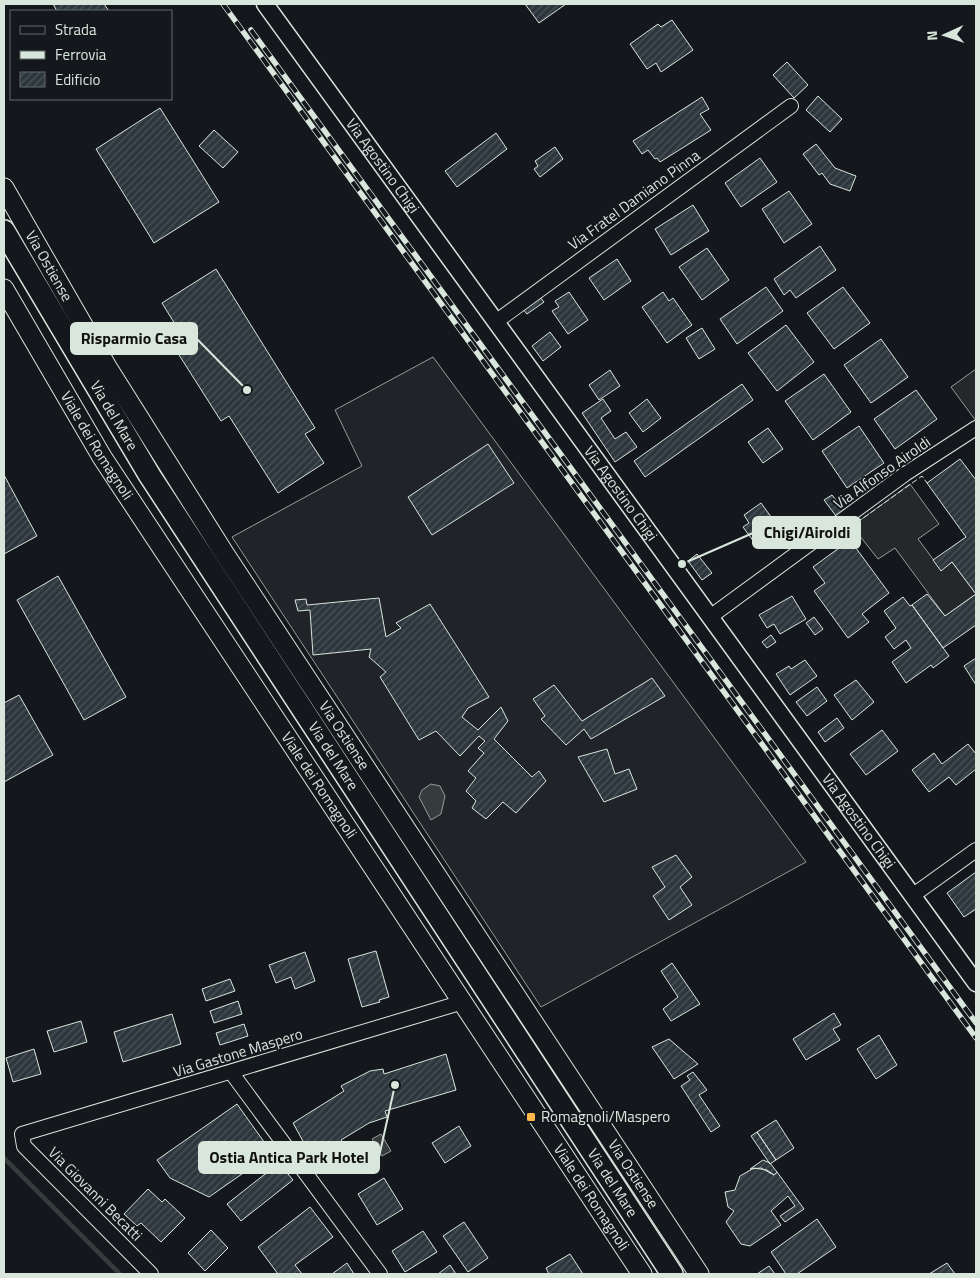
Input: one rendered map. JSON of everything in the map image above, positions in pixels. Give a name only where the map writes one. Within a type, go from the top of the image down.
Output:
[{"type":"main road","name":"Via Ostiense","points":[[4,188],[103,360],[224,553],[700,1274]]},
{"type":"main road","name":"Via del Mare","points":[[4,231],[155,483],[672,1274]]},
{"type":"main road","name":"Viale dei Romagnoli","points":[[4,289],[97,450],[642,1274]]},
{"type":"street","name":"Via Agostino Chigi","points":[[265,4],[976,983]]},
{"type":"street","name":"Via Fratel Damiano Pinna","points":[[497,321],[791,106]]},
{"type":"street","name":"Via Alfonso Airoldi","points":[[710,617],[905,474],[976,428]]},
{"type":"street","points":[[912,896],[976,850]]},
{"type":"street","name":"Via Gastone Maspero","points":[[22,1134],[463,1002]]},
{"type":"street","points":[[231,1072],[380,1274]]},
{"type":"street","name":"Via Giovanni Becatti","points":[[22,1134],[24,1146],[151,1274]]},
{"type":"shaded area","points":[[433,357],[806,862],[541,1007],[232,537],[362,466],[335,410]]},
{"type":"shaded area","points":[[976,369],[976,421],[951,387]]},
{"type":"shaded area","points":[[910,484],[939,524],[918,539],[941,570],[952,562],[976,594],[945,616],[895,548],[878,559],[852,526]]},
{"type":"shaded area","points":[[431,784],[440,786],[445,796],[441,814],[431,820],[419,797],[422,790]]},
{"type":"shaded area","points":[[381,1134],[391,1151],[382,1156],[372,1139]]},
{"type":"building","points":[[53,4],[104,4],[108,10],[56,10]]},
{"type":"building","points":[[525,4],[566,4],[539,23]]},
{"type":"building","points":[[672,20],[693,50],[661,72],[656,63],[647,69],[630,44],[658,24],[661,27]]},
{"type":"building","points":[[787,62],[808,85],[794,98],[773,75]]},
{"type":"building","points":[[818,96],[842,119],[830,132],[806,110]]},
{"type":"building","points":[[702,97],[709,109],[700,114],[711,130],[660,162],[648,150],[642,154],[633,141]]},
{"type":"building","points":[[160,108],[219,202],[154,243],[96,149]]},
{"type":"building","points":[[214,130],[238,152],[223,168],[199,146]]},
{"type":"building","points":[[496,133],[507,149],[457,187],[445,171]]},
{"type":"building","points":[[816,144],[835,168],[856,176],[850,191],[830,184],[822,173],[819,175],[803,154]]},
{"type":"building","points":[[555,147],[563,159],[540,177],[534,169],[538,166],[535,161]]},
{"type":"building","points":[[760,158],[777,182],[741,207],[725,183]]},
{"type":"building","points":[[789,191],[812,224],[784,243],[762,209]]},
{"type":"building","points":[[693,205],[709,231],[671,255],[655,229]]},
{"type":"building","points":[[820,246],[836,270],[796,298],[790,290],[784,295],[774,279]]},
{"type":"building","points":[[707,248],[729,280],[702,300],[679,267]]},
{"type":"building","points":[[617,259],[631,281],[604,300],[589,278]]},
{"type":"building","points":[[216,269],[315,428],[305,434],[324,463],[278,493],[229,416],[221,421],[167,336],[178,329],[162,303]]},
{"type":"building","points":[[766,287],[783,311],[737,344],[720,319]]},
{"type":"building","points":[[843,287],[870,323],[834,349],[807,313]]},
{"type":"building","points":[[569,292],[588,320],[568,334],[552,311],[559,307],[555,301]]},
{"type":"building","points":[[663,292],[669,301],[673,298],[692,325],[667,343],[642,307]]},
{"type":"building","points":[[539,296],[544,302],[527,314],[522,308]]},
{"type":"building","points":[[786,325],[814,362],[777,391],[748,353]]},
{"type":"building","points":[[702,328],[715,349],[699,359],[686,338]]},
{"type":"building","points":[[550,332],[561,347],[543,361],[532,346]]},
{"type":"building","points":[[881,339],[908,377],[871,403],[844,365]]},
{"type":"building","points":[[610,370],[620,386],[599,400],[589,385]]},
{"type":"building","points":[[824,374],[851,412],[813,440],[785,401]]},
{"type":"building","points":[[742,384],[753,400],[645,477],[634,461]]},
{"type":"building","points":[[916,390],[937,419],[895,449],[874,419]]},
{"type":"building","points":[[603,399],[611,411],[601,418],[615,439],[626,432],[637,447],[615,462],[582,413]]},
{"type":"building","points":[[647,399],[661,418],[643,432],[629,413]]},
{"type":"building","points":[[859,426],[884,463],[847,488],[822,451]]},
{"type":"building","points":[[768,428],[783,449],[763,463],[748,442]]},
{"type":"building","points":[[488,444],[514,483],[432,535],[408,497]]},
{"type":"building","points":[[960,459],[976,480],[976,594],[952,562],[941,571],[933,560],[966,537],[927,483]]},
{"type":"building","points":[[4,475],[37,536],[4,554]]},
{"type":"building","points":[[832,495],[844,510],[836,516],[824,500]]},
{"type":"building","points":[[761,503],[782,532],[768,542],[766,539],[757,546],[743,527],[749,523],[744,515]]},
{"type":"building","points":[[850,540],[889,593],[862,614],[869,622],[848,638],[814,591],[825,583],[813,567]]},
{"type":"building","points":[[697,554],[712,573],[702,580],[688,561]]},
{"type":"building","points":[[58,576],[126,697],[84,720],[17,600]]},
{"type":"building","points":[[927,594],[945,616],[976,594],[976,625],[943,648],[912,605]]},
{"type":"building","points":[[792,596],[806,619],[780,634],[774,624],[767,628],[759,615]]},
{"type":"building","points":[[903,597],[910,606],[912,605],[949,656],[933,668],[931,665],[906,683],[892,662],[911,648],[906,640],[894,649],[885,637],[896,628],[884,611]]},
{"type":"building","points":[[379,598],[386,637],[401,628],[396,623],[430,604],[489,697],[468,708],[462,717],[478,730],[501,707],[508,721],[494,739],[532,777],[539,771],[546,781],[516,813],[503,802],[486,819],[472,808],[476,801],[466,791],[476,778],[468,771],[484,753],[478,748],[485,741],[479,736],[460,756],[436,731],[419,740],[380,677],[386,672],[369,657],[371,649],[313,655],[310,610],[298,611],[295,600],[306,599],[307,605]]},
{"type":"building","points":[[814,617],[823,629],[815,635],[806,623]]},
{"type":"building","points":[[771,635],[776,642],[767,648],[762,642]]},
{"type":"building","points":[[976,658],[976,685],[964,666]]},
{"type":"building","points":[[805,660],[817,676],[790,695],[776,674],[789,666],[791,669]]},
{"type":"building","points":[[652,678],[665,696],[591,739],[584,729],[566,745],[541,719],[545,716],[533,699],[554,685],[582,721]]},
{"type":"building","points":[[856,680],[874,702],[852,720],[834,695]]},
{"type":"building","points":[[817,687],[827,701],[807,716],[796,702]]},
{"type":"building","points":[[19,695],[53,755],[4,782],[4,703]]},
{"type":"building","points":[[837,718],[844,728],[825,742],[818,732]]},
{"type":"building","points":[[882,730],[898,751],[866,775],[850,754]]},
{"type":"building","points":[[968,744],[976,754],[976,769],[956,785],[949,777],[929,792],[912,770],[934,753],[942,764]]},
{"type":"building","points":[[607,749],[615,774],[629,769],[637,789],[604,802],[578,757]]},
{"type":"building","points":[[676,855],[692,877],[680,887],[692,905],[669,920],[653,896],[665,887],[652,867]]},
{"type":"building","points":[[976,872],[976,909],[964,917],[947,893]]},
{"type":"building","points":[[376,951],[389,997],[379,1000],[380,1002],[362,1007],[348,959]]},
{"type":"building","points":[[305,952],[315,981],[295,989],[291,977],[276,983],[269,965]]},
{"type":"building","points":[[672,963],[700,1004],[671,1021],[663,1009],[678,997],[661,971]]},
{"type":"building","points":[[230,979],[235,991],[206,1001],[202,989]]},
{"type":"building","points":[[238,1001],[242,1014],[214,1023],[210,1011]]},
{"type":"building","points":[[834,1013],[841,1025],[833,1029],[840,1040],[806,1060],[793,1039]]},
{"type":"building","points":[[172,1014],[181,1044],[123,1062],[114,1032]]},
{"type":"building","points":[[81,1021],[87,1042],[54,1052],[47,1031]]},
{"type":"building","points":[[244,1024],[248,1036],[220,1045],[216,1033]]},
{"type":"building","points":[[879,1035],[897,1065],[876,1079],[857,1049]]},
{"type":"building","points":[[669,1039],[698,1064],[674,1079],[652,1047]]},
{"type":"building","points":[[34,1049],[41,1074],[13,1082],[6,1058]]},
{"type":"building","points":[[446,1054],[456,1090],[385,1111],[387,1117],[369,1123],[341,1140],[351,1156],[328,1170],[316,1148],[309,1152],[293,1123],[344,1091],[341,1086],[370,1071],[383,1069],[384,1074]]},
{"type":"building","points":[[693,1072],[707,1090],[699,1095],[720,1126],[711,1132],[681,1086],[690,1080],[687,1076]]},
{"type":"building","points":[[237,1104],[272,1153],[209,1197],[170,1178],[157,1160]]},
{"type":"building","points":[[776,1120],[794,1148],[776,1160],[757,1132]]},
{"type":"building","points":[[459,1126],[471,1146],[445,1163],[432,1143]]},
{"type":"building","points":[[757,1132],[776,1160],[770,1164],[751,1136]]},
{"type":"building","points":[[763,1160],[770,1163],[777,1172],[774,1175],[761,1168],[750,1169]]},
{"type":"building","points":[[279,1163],[293,1180],[241,1221],[227,1204]]},
{"type":"building","points":[[754,1168],[767,1170],[774,1175],[777,1172],[804,1209],[785,1222],[780,1216],[795,1206],[788,1196],[771,1211],[781,1225],[750,1246],[741,1244],[726,1222],[734,1211],[728,1207],[725,1192],[735,1190],[740,1176]]},
{"type":"building","points":[[384,1178],[403,1209],[377,1225],[358,1194]]},
{"type":"building","points":[[148,1189],[162,1202],[165,1199],[185,1218],[161,1242],[141,1223],[137,1226],[124,1214]]},
{"type":"building","points":[[310,1207],[333,1237],[295,1265],[302,1274],[278,1274],[258,1247]]},
{"type":"building","points":[[817,1219],[836,1247],[797,1274],[786,1274],[771,1252]]},
{"type":"building","points":[[464,1222],[488,1258],[468,1272],[443,1236]]},
{"type":"building","points":[[211,1230],[228,1248],[205,1271],[188,1253]]},
{"type":"building","points":[[423,1231],[437,1252],[405,1272],[392,1251]]},
{"type":"building","points":[[570,1254],[583,1274],[549,1274],[546,1268]]},
{"type":"building","points":[[347,1263],[354,1274],[332,1274]]},
{"type":"building","points":[[947,1263],[955,1274],[929,1274]]},
{"type":"building","points":[[450,1265],[456,1274],[438,1274]]},
{"type":"building","points":[[769,1266],[775,1274],[757,1274]]},
{"type":"waterway","points":[[4,1158],[120,1274]]},
{"type":"railway","points":[[223,4],[976,1038]]},
{"type":"railway","points":[[251,30],[976,1023]]},
{"type":"fence","points":[[850,540],[858,533],[852,526],[922,476],[927,483]]},
{"type":"place","name":"Risparmio Casa","points":[[247,390]]},
{"type":"place","name":"Chigi/Airoldi","points":[[682,564]]},
{"type":"place","name":"Ostia Antica Park Hotel","points":[[395,1085]]},
{"type":"place","name":"Romagnoli/Maspero","points":[[531,1117]]}]
